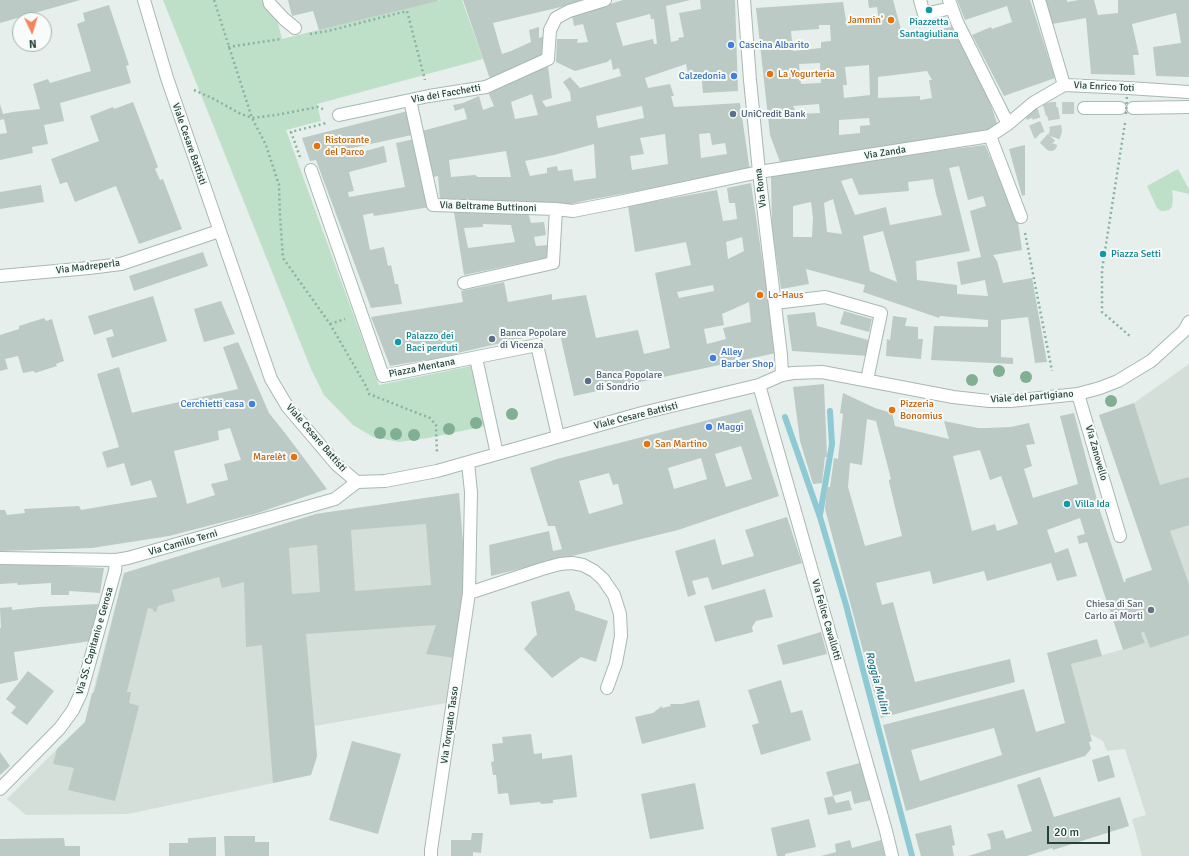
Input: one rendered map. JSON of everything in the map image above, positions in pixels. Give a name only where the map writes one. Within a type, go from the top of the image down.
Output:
[{"type":"street","name":"Viale Cesare Battisti","points":[[144,0],[167,78],[271,379],[287,406],[297,418],[337,465],[357,482],[386,482],[468,463],[642,413],[759,385]]},
{"type":"street","points":[[269,0],[270,4],[284,19],[300,31]]},
{"type":"street","name":"Via dei Facchetti","points":[[339,115],[429,96],[486,87],[548,59],[550,30],[556,18],[569,11],[605,0]]},
{"type":"street","name":"Via Roma","points":[[744,0],[759,172],[781,355],[782,375]]},
{"type":"street","points":[[920,0],[924,14],[950,4],[956,22],[1008,124]]},
{"type":"street","points":[[1039,0],[1064,85]]},
{"type":"street","name":"Via Enrico Toti","points":[[1008,124],[1033,103],[1064,85],[1189,92]]},
{"type":"street","name":"Via Beltrame Buttinoni","points":[[410,100],[433,205],[556,209],[573,211],[759,172]]},
{"type":"street","points":[[1084,108],[1126,110],[1189,107]]},
{"type":"street","name":"Via Zanda","points":[[759,172],[990,136],[1008,124]]},
{"type":"street","points":[[990,136],[1021,217]]},
{"type":"street","name":"Piazza Mentana","points":[[311,170],[383,376],[537,345],[558,436]]},
{"type":"street","points":[[464,283],[553,263],[556,209]]},
{"type":"street","name":"Via Madreperla","points":[[0,276],[120,264],[219,231]]},
{"type":"street","points":[[775,303],[825,297],[881,313],[867,380]]},
{"type":"street","name":"Viale del partigiano","points":[[759,385],[782,375],[822,372],[953,397],[989,401],[1011,401],[1078,394],[1118,381],[1151,361],[1187,329]]},
{"type":"street","points":[[476,358],[497,454]]},
{"type":"street","name":"Via Felice Cavallotti","points":[[759,385],[886,830],[892,856]]},
{"type":"street","name":"Via Zanovello","points":[[1078,394],[1120,536]]},
{"type":"street","name":"Via Torquato Tasso","points":[[431,856],[469,593],[471,492],[468,463]]},
{"type":"street","name":"Via Camillo Terni","points":[[0,558],[116,560],[128,558],[335,499],[357,482]]},
{"type":"street","name":"Via SS. Capitanio e Gerosa","points":[[0,788],[60,728],[73,710],[83,686],[115,571],[116,560]]},
{"type":"street","points":[[469,593],[560,564],[572,563],[594,571],[602,578],[614,595],[620,614],[621,636],[616,663],[608,688]]},
{"type":"path","points":[[214,0],[252,118],[266,145],[279,184],[283,258],[330,324],[370,394],[430,418],[436,425],[437,470]]},
{"type":"path","points":[[300,31],[328,31],[407,11],[429,96]]},
{"type":"path","points":[[228,47],[282,39]]},
{"type":"path","points":[[194,90],[252,118],[318,107],[339,115]]},
{"type":"path","points":[[1126,110],[1127,95]]},
{"type":"path","points":[[311,170],[303,167],[291,132],[324,124],[339,115]]},
{"type":"path","points":[[1126,119],[1102,270],[1102,312],[1131,337]]},
{"type":"path","points":[[1021,217],[1052,371]]},
{"type":"shaded area","points":[[1189,364],[1189,856],[1142,856],[1132,819],[1146,815],[1125,749],[1107,751],[1103,741],[1090,734],[1071,664],[1145,643],[1141,633],[1144,632],[1150,648],[1177,639],[1099,415],[1134,403]]},
{"type":"shaded area","points":[[459,493],[466,583],[455,658],[446,703],[315,726],[317,756],[311,775],[128,814],[26,815],[7,799],[85,722],[124,573],[316,514]]},
{"type":"green space","points":[[163,0],[272,0],[282,39],[440,0],[462,0],[483,59],[317,104],[321,121],[286,130],[379,385],[471,366],[486,426],[428,438],[399,442],[373,437],[353,425],[324,395],[311,369]]},
{"type":"green space","points":[[1178,169],[1189,189],[1189,194],[1172,190],[1172,207],[1169,210],[1161,211],[1157,208],[1147,186]]},
{"type":"building","points":[[0,0],[80,0],[38,12],[12,12],[12,20],[0,23]]},
{"type":"building","points":[[288,0],[438,1],[319,30],[313,11],[292,16]]},
{"type":"building","points":[[463,0],[586,1],[493,23],[502,54],[531,42],[529,30],[539,27],[539,38],[544,36],[544,51],[540,57],[490,79]]},
{"type":"building","points":[[623,0],[690,0],[666,6],[671,42],[679,40],[678,38],[684,37],[679,13],[701,9],[700,0],[735,0],[738,91],[703,93],[701,72],[688,74],[686,64],[645,78],[648,88],[670,84],[674,96],[671,96],[674,107],[740,103],[750,171],[588,200],[563,206],[440,200],[438,176],[433,177],[422,131],[467,119],[464,108],[455,111],[453,105],[463,103],[479,96],[483,110],[494,106],[488,92],[548,66],[552,98],[542,101],[546,107],[571,101],[570,92],[563,82],[570,77],[580,88],[621,76],[619,68],[613,70],[611,59],[607,62],[575,71],[556,62],[557,39],[578,39],[577,43],[588,42],[583,24],[574,26],[572,16]],"holes":[[[650,14],[651,19],[654,19],[657,44],[654,44],[653,39],[623,46],[616,23]],[[532,94],[538,115],[515,119],[511,102]],[[642,106],[644,118],[598,128],[596,116]],[[710,133],[712,145],[725,143],[727,154],[701,158],[699,134]],[[665,134],[668,164],[632,170],[630,156],[644,154],[640,138]],[[594,144],[596,178],[574,181],[572,169],[558,171],[557,166],[547,168],[547,173],[530,176],[525,161]],[[506,151],[511,177],[478,177],[475,175],[451,177],[449,160]]]},
{"type":"building","points":[[868,0],[893,0],[903,37],[956,26],[980,74],[997,123],[997,129],[916,144],[780,162],[770,135],[756,8],[843,2],[847,26],[879,21],[877,7],[869,8]],"holes":[[[819,25],[830,25],[831,41],[821,42],[821,48],[793,51],[791,31],[819,29]],[[820,63],[821,83],[801,84],[799,64]],[[869,65],[870,95],[844,98],[843,85],[847,85],[845,67]],[[927,71],[932,80],[929,80],[932,98],[920,100],[920,96],[878,98],[878,77]],[[819,104],[820,113],[797,114],[793,106]],[[869,118],[870,125],[860,126],[860,133],[839,135],[839,120]]]},
{"type":"building","points":[[957,0],[1030,0],[1055,78],[1004,96],[972,35],[991,27],[992,29],[1012,22],[1007,6],[965,20]]},
{"type":"building","points":[[1044,0],[1067,0],[1067,2],[1094,0],[1098,15],[1118,13],[1118,0],[1189,0],[1189,77],[1156,76],[1153,47],[1181,43],[1176,13],[1132,24],[1139,55],[1133,55],[1135,75],[1091,74],[1086,18],[1052,24]]},
{"type":"building","points":[[109,5],[129,65],[126,66],[131,83],[60,103],[64,121],[44,125],[48,144],[32,147],[33,153],[0,160],[0,134],[7,133],[4,119],[0,120],[0,104],[3,114],[40,109],[33,84],[48,79],[50,83],[91,71],[77,24],[85,21],[83,13]]},
{"type":"building","points":[[133,102],[158,167],[155,169],[160,180],[163,179],[182,229],[139,244],[116,186],[75,202],[67,182],[60,184],[51,159],[99,141],[90,116],[113,107],[114,109]]},
{"type":"building","points":[[408,111],[412,135],[352,148],[354,154],[384,146],[387,162],[349,172],[354,191],[348,192],[349,197],[405,187],[396,143],[414,139],[430,207],[374,216],[373,213],[363,215],[370,250],[384,247],[388,266],[391,265],[395,284],[398,284],[402,304],[371,308],[316,160],[310,161],[302,138]]},
{"type":"building","points":[[985,145],[1018,222],[1022,250],[993,255],[997,261],[1003,283],[1032,278],[1047,362],[1035,363],[1028,317],[1001,320],[1001,357],[1013,358],[1013,364],[931,360],[934,326],[988,327],[988,320],[940,316],[939,318],[863,292],[865,285],[806,269],[809,284],[781,289],[772,228],[771,176]],"holes":[[[959,166],[968,200],[983,196],[986,206],[970,211],[981,257],[957,262],[961,285],[985,280],[988,296],[957,294],[957,285],[917,280],[916,261],[970,251],[949,168]],[[852,178],[859,195],[909,191],[908,182],[933,179],[942,215],[890,225],[886,207],[855,215],[841,181]],[[833,199],[842,234],[827,232],[824,203]],[[811,202],[813,218],[812,237],[793,237],[793,206]],[[883,231],[897,282],[870,271],[863,236]]]},
{"type":"building","points":[[1025,145],[1025,195],[1022,196],[1009,149]]},
{"type":"building","points":[[751,183],[776,353],[574,396],[559,330],[457,353],[458,356],[427,362],[426,360],[390,366],[371,317],[463,302],[461,291],[504,282],[508,302],[552,294],[552,300],[586,295],[596,338],[638,330],[644,354],[670,348],[655,273],[691,265],[686,242],[635,252],[628,206],[717,190],[723,221],[737,219],[735,203],[729,203],[727,188]],"holes":[[[742,237],[744,251],[728,259],[726,242]],[[713,285],[714,291],[679,298],[677,292]],[[749,302],[751,322],[723,328],[726,339],[707,344],[704,329],[724,325],[722,314]]]},
{"type":"building","points":[[41,185],[44,202],[0,209],[0,192]]},
{"type":"building","points":[[454,212],[528,212],[531,223],[544,222],[546,235],[534,237],[536,246],[548,245],[550,257],[464,275]],"holes":[[[483,224],[511,225],[515,242],[468,248],[464,228],[483,227]]]},
{"type":"building","points":[[203,252],[208,266],[134,291],[129,276]]},
{"type":"building","points":[[153,296],[167,341],[112,358],[106,338],[114,336],[112,329],[94,335],[88,316]]},
{"type":"building","points":[[221,301],[235,334],[204,342],[194,309]]},
{"type":"building","points":[[844,311],[872,319],[869,332],[840,324]]},
{"type":"building","points":[[815,312],[817,326],[872,341],[869,356],[792,351],[787,315]]},
{"type":"building","points":[[893,316],[907,318],[905,326],[918,327],[918,339],[923,339],[921,359],[886,356],[887,339],[890,340]]},
{"type":"building","points":[[44,318],[46,321],[52,319],[64,361],[56,364],[57,366],[35,373],[34,371],[23,373],[18,356],[5,359],[8,369],[0,371],[0,335],[19,329],[19,326]]},
{"type":"building","points":[[238,342],[269,413],[327,489],[258,513],[169,536],[92,548],[0,551],[0,510],[5,510],[7,515],[25,513],[24,509],[79,506],[81,510],[157,497],[151,480],[131,486],[124,463],[107,468],[102,452],[119,447],[97,374],[119,367],[132,413],[238,389],[223,347]],"holes":[[[230,428],[241,460],[224,464],[228,480],[211,484],[215,495],[187,504],[174,451],[219,440],[218,431]]]},
{"type":"building","points":[[824,384],[827,457],[825,457],[822,483],[813,484],[800,441],[793,387]]},
{"type":"building","points":[[843,393],[875,408],[892,413],[895,426],[949,439],[944,421],[978,428],[1011,427],[1029,423],[1035,444],[1026,445],[1032,466],[1024,469],[1033,498],[1078,484],[1060,416],[1074,413],[1100,511],[1124,582],[1126,582],[1125,579],[1152,570],[1099,415],[1134,403],[1160,485],[1189,477],[1189,525],[1170,531],[1189,584],[1189,635],[1150,648],[1144,632],[1141,633],[1145,643],[1123,650],[1087,542],[1079,544],[1077,536],[1085,534],[1080,518],[1047,530],[1055,553],[1068,548],[1077,576],[1057,581],[1051,563],[987,581],[984,571],[933,584],[930,571],[876,583],[882,605],[893,602],[915,682],[1010,659],[1015,682],[881,718],[825,509],[827,487],[830,487],[834,458],[838,459],[843,414],[840,413]],"holes":[[[867,419],[876,421],[891,479],[889,482],[902,536],[865,546],[848,487],[850,463],[862,465]],[[980,450],[990,480],[1001,476],[1018,524],[997,531],[995,524],[972,531],[953,456]]]},
{"type":"building","points":[[751,409],[779,496],[678,530],[491,576],[489,545],[549,531],[553,551],[562,549],[555,526],[548,526],[530,468],[557,459]],"holes":[[[741,446],[752,479],[726,487],[715,454]],[[701,458],[707,479],[674,489],[668,468]],[[609,473],[613,485],[618,484],[623,504],[589,514],[579,481]]]},
{"type":"building","points":[[459,493],[466,583],[455,658],[426,654],[436,625],[306,634],[317,756],[311,775],[273,783],[262,645],[246,647],[244,582],[222,588],[219,577],[172,590],[175,601],[158,606],[156,612],[153,611],[153,609],[148,608],[127,692],[131,692],[129,703],[139,706],[115,801],[68,790],[74,768],[53,764],[57,749],[85,722],[92,693],[94,693],[124,573],[316,514]],"holes":[[[426,524],[431,585],[355,591],[351,530]],[[317,545],[320,592],[292,594],[289,548]]]},
{"type":"building","points":[[787,517],[802,563],[712,590],[708,577],[692,581],[696,594],[688,597],[675,551],[715,539],[722,565],[754,556],[745,530]]},
{"type":"building","points":[[19,564],[104,568],[100,593],[69,591],[69,595],[51,595],[51,583],[18,585],[17,583],[0,584],[0,565]]},
{"type":"building","points":[[765,589],[773,617],[756,621],[752,627],[753,632],[715,642],[704,606]]},
{"type":"building","points":[[569,591],[575,606],[575,610],[608,621],[596,662],[581,657],[552,678],[524,649],[537,635],[531,602]]},
{"type":"building","points":[[98,604],[91,641],[14,652],[18,680],[0,684],[0,608],[12,607],[12,610]]},
{"type":"building","points":[[821,632],[827,654],[783,665],[777,645]]},
{"type":"building","points":[[1097,639],[1102,656],[1071,664],[1092,741],[1089,742],[1091,749],[1085,756],[906,811],[883,725],[1024,689],[1036,732],[1065,723],[1047,653]],"holes":[[[994,728],[1002,755],[920,781],[911,750]]]},
{"type":"building","points":[[28,671],[54,691],[27,725],[11,713],[16,707],[6,699]]},
{"type":"building","points":[[781,680],[791,713],[802,710],[811,740],[761,755],[752,725],[759,723],[748,690]]},
{"type":"building","points":[[699,700],[706,727],[642,744],[635,717],[653,713],[662,706],[662,708],[671,706],[670,704],[682,704]]},
{"type":"building","points":[[531,734],[534,754],[542,753],[542,759],[572,755],[577,797],[553,800],[553,803],[541,804],[540,802],[510,805],[508,793],[498,794],[496,775],[493,775],[491,762],[494,761],[492,744],[503,743],[502,737]]},
{"type":"building","points":[[352,741],[401,754],[378,834],[329,820]]},
{"type":"building","points":[[0,752],[10,766],[0,775]]},
{"type":"building","points":[[1109,755],[1115,777],[1098,782],[1092,760]]},
{"type":"building","points":[[860,763],[871,800],[854,804],[851,791],[833,796],[826,772]]},
{"type":"building","points":[[1040,777],[1054,817],[1120,797],[1129,826],[1053,850],[1052,848],[1027,856],[968,856],[991,849],[987,834],[1003,830],[1006,839],[1032,831],[1017,785]]},
{"type":"building","points":[[695,783],[704,829],[650,839],[641,794]]},
{"type":"building","points":[[833,796],[836,803],[849,800],[852,810],[828,815],[824,798]]},
{"type":"building","points":[[809,819],[816,847],[785,854],[785,856],[777,856],[771,828]]},
{"type":"building","points":[[951,825],[955,845],[952,846],[954,856],[921,856],[915,834]]},
{"type":"building","points":[[472,833],[483,833],[481,853],[473,852],[473,856],[451,856],[451,840],[471,840]]},
{"type":"building","points":[[224,836],[255,836],[255,842],[269,842],[269,856],[225,856]]},
{"type":"building","points":[[216,837],[216,856],[169,856],[169,843],[188,843],[188,838]]},
{"type":"building","points":[[64,838],[65,846],[80,846],[80,856],[0,856],[0,839]]},
{"type":"building","points":[[850,840],[852,848],[881,840],[885,856],[821,856],[836,852],[835,844]]},
{"type":"waterway","points":[[820,515],[832,444],[830,411]]},
{"type":"waterway","name":"Roggia Mulini","points":[[785,417],[820,517],[846,605],[912,856]]},
{"type":"tunnel","points":[[1052,108],[1056,131],[1051,145],[1039,134],[1031,114],[1052,108],[1084,108]]},
{"type":"place","name":"Piazzetta Santagiuliana","points":[[929,10]]},
{"type":"place","name":"Jammin'","points":[[891,20]]},
{"type":"place","name":"Cascina Albarito","points":[[731,45]]},
{"type":"place","name":"La Yogurteria","points":[[770,74]]},
{"type":"place","name":"Calzedonia","points":[[734,76]]},
{"type":"place","name":"UniCredit Bank","points":[[733,114]]},
{"type":"place","name":"Ristorante del Parco","points":[[317,146]]},
{"type":"place","name":"Piazza Setti","points":[[1103,254]]},
{"type":"place","name":"Lo-Haus","points":[[760,295]]},
{"type":"place","name":"Banca Popolare di Vicenza","points":[[492,339]]},
{"type":"place","name":"Palazzo dei Baci perduti","points":[[398,342]]},
{"type":"place","name":"Alley Barber Shop","points":[[713,358]]},
{"type":"place","name":"Banca Popolare di Sondrio","points":[[588,381]]},
{"type":"place","name":"Cerchietti casa","points":[[252,404]]},
{"type":"place","name":"Pizzeria Bonomius","points":[[892,410]]},
{"type":"place","name":"Maggi","points":[[709,427]]},
{"type":"place","name":"San Martino","points":[[647,444]]},
{"type":"place","name":"Marelèt","points":[[294,457]]},
{"type":"place","name":"Villa Ida","points":[[1067,504]]},
{"type":"place","name":"Chiesa di San Carlo ai Morti","points":[[1151,610]]}]
